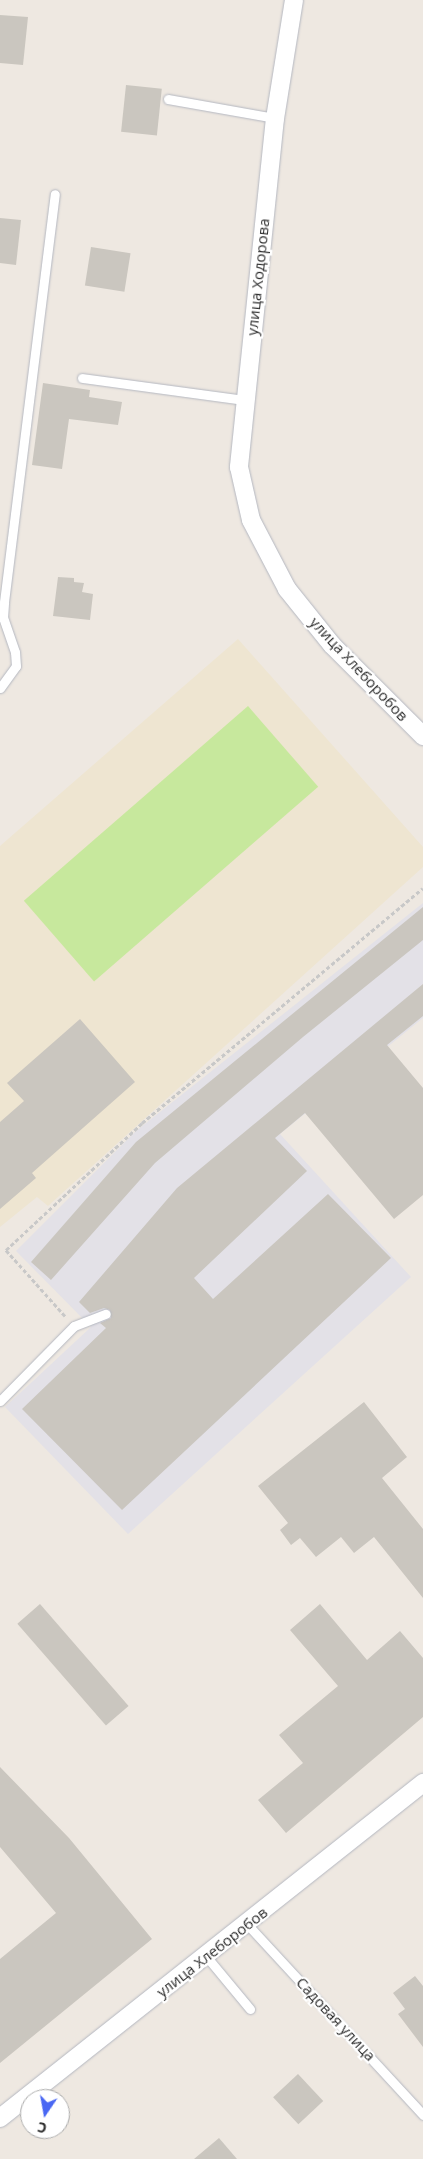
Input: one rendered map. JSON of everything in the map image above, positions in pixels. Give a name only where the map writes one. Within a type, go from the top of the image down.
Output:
[{"type":"street","name":"улица Ходорова","points":[[265,550],[250,520],[239,468],[244,400],[275,118],[294,0]]},
{"type":"street","name":"улица Хлеборобов","points":[[265,550],[287,589],[332,645],[423,736]]},
{"type":"street","name":"улица Хлеборобов","points":[[0,2118],[423,1784]]},
{"type":"lane","points":[[168,99],[275,118]]},
{"type":"lane","points":[[0,688],[16,666],[15,652],[3,618],[4,602],[55,194]]},
{"type":"lane","points":[[82,378],[244,400]]},
{"type":"lane","points":[[0,1402],[74,1326],[106,1314]]},
{"type":"lane","name":"Садовая улица","points":[[247,1924],[423,2115]]},
{"type":"lane","points":[[206,1956],[250,2009]]},
{"type":"path","points":[[74,1326],[6,1250],[142,1123],[423,888]]},
{"type":"shaded area","points":[[238,639],[423,847],[423,867],[48,1206],[37,1197],[0,1227],[0,846]]},
{"type":"shaded area","points":[[423,903],[423,1018],[280,1134],[411,1277],[128,1534],[5,1407],[91,1327],[16,1251],[136,1131]]},
{"type":"green space","points":[[248,706],[318,787],[94,982],[24,901]]},
{"type":"building","points":[[0,15],[28,17],[23,65],[0,63]]},
{"type":"building","points":[[126,85],[162,89],[157,136],[121,132]]},
{"type":"building","points":[[0,218],[21,220],[16,265],[0,263]]},
{"type":"building","points":[[91,247],[131,253],[124,292],[85,286]]},
{"type":"building","points":[[43,383],[90,390],[89,397],[122,402],[118,425],[69,419],[62,469],[32,465]]},
{"type":"building","points":[[58,577],[74,578],[74,582],[84,583],[82,592],[93,594],[90,620],[53,616]]},
{"type":"building","points":[[423,907],[423,940],[303,1037],[155,1163],[51,1280],[31,1262],[136,1142]]},
{"type":"building","points":[[423,984],[423,1016],[387,1045],[423,1088],[423,1195],[394,1219],[305,1113],[275,1138],[307,1171],[194,1278],[213,1299],[328,1194],[391,1258],[122,1510],[22,1409],[106,1328],[100,1323],[111,1318],[110,1310],[104,1308],[90,1313],[79,1302],[177,1188]]},
{"type":"building","points":[[80,1019],[135,1082],[32,1173],[36,1178],[0,1209],[0,1122],[24,1101],[7,1083]]},
{"type":"building","points":[[364,1402],[407,1457],[382,1478],[423,1529],[423,1598],[374,1537],[354,1553],[341,1537],[316,1557],[300,1538],[291,1545],[280,1530],[288,1523],[258,1486]]},
{"type":"building","points":[[40,1604],[129,1706],[106,1726],[17,1624]]},
{"type":"building","points":[[320,1604],[367,1660],[400,1631],[423,1658],[423,1717],[286,1833],[258,1800],[303,1763],[279,1735],[338,1686],[290,1630]]},
{"type":"building","points":[[0,1767],[69,1838],[152,1939],[0,2063],[0,1959],[56,1913],[0,1847]]},
{"type":"building","points":[[415,1976],[423,1986],[423,2047],[398,2014],[405,2009],[393,1993]]},
{"type":"building","points":[[298,2074],[323,2101],[298,2124],[273,2097]]},
{"type":"building","points":[[219,2138],[237,2159],[194,2159]]}]
